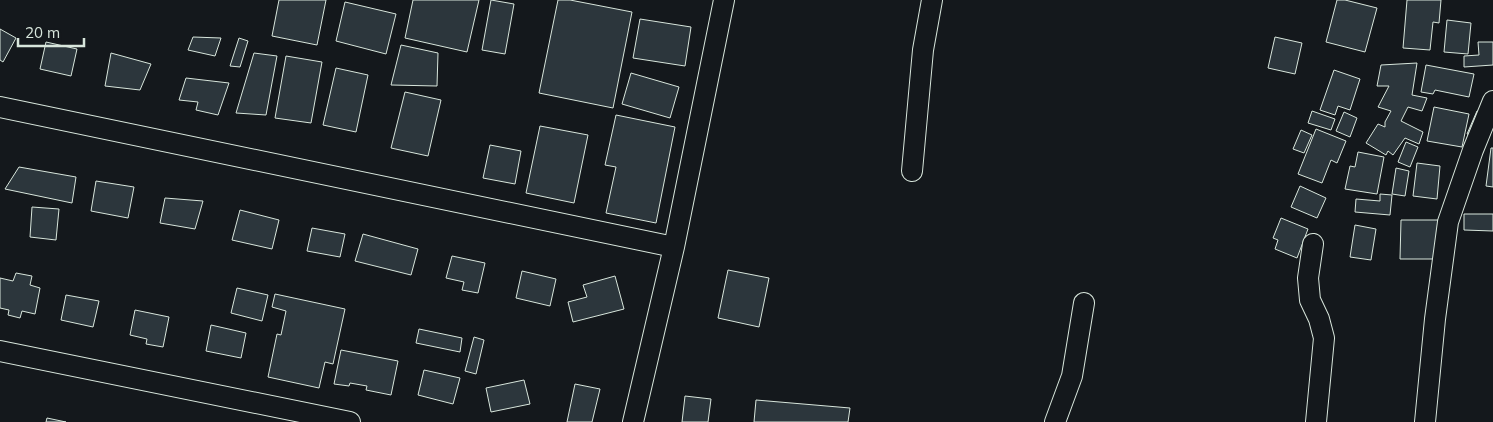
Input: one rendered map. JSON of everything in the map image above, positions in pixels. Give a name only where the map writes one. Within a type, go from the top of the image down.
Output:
[{"type":"street","points":[[633,422],[674,247],[724,0]]},
{"type":"street","points":[[912,171],[923,50],[932,0]]},
{"type":"street","points":[[1425,422],[1434,319],[1448,222],[1473,150],[1493,101]]},
{"type":"street","points":[[0,106],[674,247]]},
{"type":"street","points":[[1313,244],[1308,278],[1310,300],[1319,319],[1324,338],[1316,422]]},
{"type":"street","points":[[1055,422],[1072,376],[1084,303]]},
{"type":"street","points":[[0,351],[350,422]]},
{"type":"building","points":[[279,0],[326,0],[317,45],[272,36]]},
{"type":"building","points":[[413,0],[479,0],[467,52],[405,38]]},
{"type":"building","points":[[491,0],[514,4],[505,54],[482,50]]},
{"type":"building","points":[[558,0],[570,0],[632,12],[613,108],[539,93]]},
{"type":"building","points":[[1337,0],[1345,0],[1377,8],[1365,52],[1326,42]]},
{"type":"building","points":[[1407,0],[1441,0],[1439,23],[1433,22],[1430,50],[1403,48]]},
{"type":"building","points":[[345,2],[396,14],[386,54],[336,41]]},
{"type":"building","points":[[640,19],[691,27],[685,66],[633,58]]},
{"type":"building","points":[[1447,20],[1471,23],[1468,54],[1444,52]]},
{"type":"building","points":[[0,29],[16,38],[3,62],[0,60]]},
{"type":"building","points":[[193,37],[221,38],[215,56],[188,50]]},
{"type":"building","points":[[1275,37],[1302,43],[1295,74],[1268,68]]},
{"type":"building","points":[[239,38],[248,41],[240,67],[230,66]]},
{"type":"building","points":[[46,42],[77,49],[71,76],[40,69]]},
{"type":"building","points":[[1478,42],[1493,42],[1493,65],[1464,67],[1464,56],[1479,55]]},
{"type":"building","points":[[401,45],[438,53],[437,86],[391,85]]},
{"type":"building","points":[[111,53],[151,64],[140,90],[105,86]]},
{"type":"building","points":[[254,53],[277,56],[266,115],[236,113]]},
{"type":"building","points":[[286,56],[322,62],[311,123],[275,118]]},
{"type":"building","points":[[1417,63],[1412,95],[1427,98],[1422,111],[1408,107],[1401,121],[1423,132],[1419,144],[1405,138],[1393,155],[1388,151],[1386,155],[1366,143],[1378,124],[1385,127],[1385,122],[1391,111],[1378,107],[1389,86],[1377,86],[1381,65]]},
{"type":"building","points":[[1426,65],[1474,74],[1469,97],[1435,90],[1433,94],[1421,92]]},
{"type":"building","points":[[336,68],[368,75],[356,132],[323,125]]},
{"type":"building","points":[[1334,70],[1360,79],[1350,110],[1338,106],[1335,115],[1320,110]]},
{"type":"building","points":[[631,73],[679,87],[670,118],[622,104]]},
{"type":"building","points":[[186,78],[229,83],[218,115],[196,110],[198,102],[179,100]]},
{"type":"building","points":[[405,92],[441,100],[428,156],[391,148]]},
{"type":"building","points":[[1434,107],[1469,114],[1462,147],[1427,141]]},
{"type":"building","points":[[1312,111],[1335,119],[1331,130],[1308,123]]},
{"type":"building","points":[[1477,111],[1484,115],[1474,137],[1467,134]]},
{"type":"building","points":[[1344,112],[1357,118],[1350,137],[1336,131]]},
{"type":"building","points":[[616,115],[675,127],[656,223],[606,213],[616,167],[605,165]]},
{"type":"building","points":[[540,126],[588,135],[574,203],[526,193]]},
{"type":"building","points":[[1316,129],[1346,141],[1337,163],[1331,160],[1322,183],[1298,174]]},
{"type":"building","points":[[1301,130],[1312,135],[1304,153],[1293,149]]},
{"type":"building","points":[[1406,142],[1418,147],[1410,167],[1398,162]]},
{"type":"building","points":[[490,145],[521,151],[515,184],[483,178]]},
{"type":"building","points":[[1491,148],[1493,148],[1493,187],[1486,186]]},
{"type":"building","points":[[1358,152],[1384,157],[1377,194],[1345,189],[1350,166],[1355,167]]},
{"type":"building","points":[[1417,163],[1440,166],[1437,199],[1413,196]]},
{"type":"building","points":[[19,167],[76,177],[72,203],[5,189]]},
{"type":"building","points":[[1396,168],[1409,171],[1405,196],[1392,194]]},
{"type":"building","points":[[96,181],[134,187],[128,218],[91,211]]},
{"type":"building","points":[[1300,186],[1326,198],[1317,218],[1291,207]]},
{"type":"building","points":[[1380,194],[1392,195],[1390,215],[1355,212],[1356,199],[1380,201]]},
{"type":"building","points":[[165,198],[203,201],[195,229],[160,223]]},
{"type":"building","points":[[32,207],[59,209],[56,240],[30,237]]},
{"type":"building","points":[[240,210],[279,220],[272,249],[232,240]]},
{"type":"building","points":[[1464,214],[1493,214],[1493,231],[1464,230]]},
{"type":"building","points":[[1281,218],[1308,229],[1297,258],[1275,249],[1278,240],[1273,238]]},
{"type":"building","points":[[1401,220],[1438,220],[1437,259],[1400,259]]},
{"type":"building","points":[[1355,225],[1376,229],[1371,260],[1350,257]]},
{"type":"building","points":[[312,228],[345,234],[340,257],[307,251]]},
{"type":"building","points":[[363,234],[418,249],[411,275],[355,261]]},
{"type":"building","points":[[452,256],[485,263],[478,293],[462,290],[464,282],[446,278]]},
{"type":"building","points":[[728,270],[769,278],[759,327],[718,318]]},
{"type":"building","points":[[522,271],[556,279],[550,306],[516,298]]},
{"type":"building","points":[[16,273],[32,276],[30,285],[40,288],[35,314],[22,311],[20,318],[8,315],[9,310],[0,308],[0,278],[13,281]]},
{"type":"building","points":[[615,276],[624,309],[573,322],[568,302],[587,297],[583,285]]},
{"type":"building","points":[[237,288],[268,295],[262,321],[231,313]]},
{"type":"building","points":[[275,294],[345,309],[333,364],[325,362],[319,388],[268,377],[277,334],[281,335],[286,311],[272,307]]},
{"type":"building","points":[[66,295],[99,301],[93,327],[61,320]]},
{"type":"building","points":[[135,310],[169,317],[163,347],[146,344],[147,339],[130,335]]},
{"type":"building","points":[[211,325],[246,333],[241,358],[206,351]]},
{"type":"building","points":[[419,329],[462,338],[460,352],[416,343]]},
{"type":"building","points":[[474,337],[484,340],[476,374],[465,371]]},
{"type":"building","points":[[341,350],[398,361],[391,395],[366,390],[367,386],[350,383],[349,386],[334,384]]},
{"type":"building","points":[[424,370],[460,378],[453,404],[418,395]]},
{"type":"building","points":[[524,380],[530,404],[491,412],[486,388]]},
{"type":"building","points":[[575,384],[600,389],[592,422],[567,422]]},
{"type":"building","points":[[685,396],[711,399],[708,422],[682,422]]},
{"type":"building","points":[[756,400],[850,408],[848,422],[754,422]]},
{"type":"building","points":[[47,418],[66,422],[46,422]]}]
